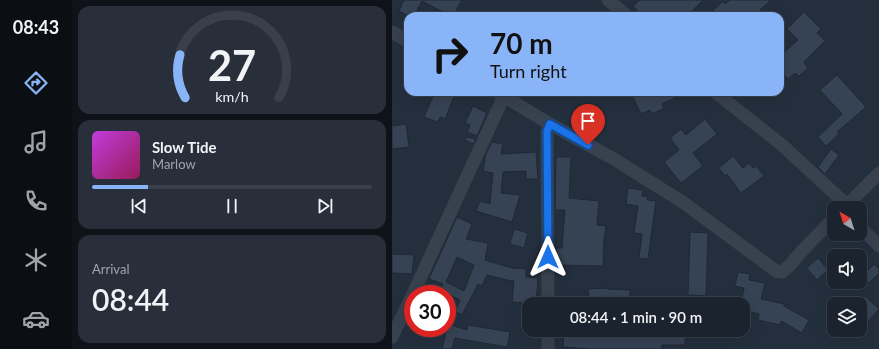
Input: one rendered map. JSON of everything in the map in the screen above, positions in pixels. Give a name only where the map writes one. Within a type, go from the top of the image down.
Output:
[{"type":"street","points":[[608,0],[622,12]]},
{"type":"street","points":[[392,32],[404,39]]},
{"type":"street","points":[[417,285],[500,96]]},
{"type":"street","points":[[504,96],[550,124],[614,159],[684,203],[776,271],[782,272],[790,265],[827,225]]},
{"type":"street","points":[[720,96],[782,145],[839,201]]},
{"type":"street","points":[[548,297],[547,131],[550,124]]},
{"type":"street","points":[[851,201],[879,173]]},
{"type":"street","points":[[867,234],[879,246]]},
{"type":"street","points":[[392,337],[404,312]]},
{"type":"street","points":[[548,337],[548,349]]},
{"type":"building","points":[[404,0],[462,0],[455,12],[443,12],[422,1],[416,12],[404,12],[404,14],[399,11]]},
{"type":"building","points":[[640,0],[703,0],[691,12],[638,12],[633,6]]},
{"type":"building","points":[[730,0],[771,0],[760,10],[762,12],[712,12],[723,1],[725,4]]},
{"type":"building","points":[[804,12],[821,29],[817,33],[825,41],[804,62],[808,68],[799,76],[795,73],[788,79],[784,74],[784,52],[798,40],[787,29]]},
{"type":"building","points":[[837,75],[866,107],[837,132],[839,134],[826,146],[818,137],[842,114],[820,90]]},
{"type":"building","points":[[433,96],[454,96],[445,119],[440,117],[438,122],[424,117]]},
{"type":"building","points":[[679,96],[662,104],[664,108],[652,114],[650,110],[641,114],[633,97]]},
{"type":"building","points":[[473,106],[487,113],[477,136],[467,132],[470,125],[465,123]]},
{"type":"building","points":[[705,119],[717,134],[693,153],[703,166],[681,183],[664,162],[679,150],[670,138],[681,129],[686,135]]},
{"type":"building","points":[[406,124],[409,147],[392,149],[392,126]]},
{"type":"building","points":[[466,137],[476,139],[473,144],[465,140]]},
{"type":"building","points":[[492,142],[503,144],[501,154],[536,152],[538,179],[526,179],[526,171],[503,172],[501,193],[520,195],[512,222],[476,211],[480,201],[490,204],[493,173],[483,171],[486,154]]},
{"type":"building","points":[[831,149],[839,155],[825,174],[818,167]]},
{"type":"building","points":[[733,156],[743,168],[749,163],[753,168],[756,166],[764,176],[741,193],[727,174],[725,176],[719,168]]},
{"type":"building","points":[[556,157],[571,157],[569,198],[599,201],[597,225],[606,226],[603,266],[556,265],[556,248],[562,248],[565,210],[555,210]]},
{"type":"building","points":[[628,188],[643,190],[642,196],[648,197],[647,200],[656,201],[648,259],[639,258],[642,234],[634,233],[638,206],[626,204]]},
{"type":"building","points":[[457,217],[472,224],[466,239],[488,243],[485,260],[512,268],[526,269],[526,277],[538,278],[537,297],[522,297],[522,303],[512,302],[514,281],[487,275],[482,286],[478,284],[462,315],[456,312],[460,300],[456,298],[456,287],[464,291],[474,265],[457,257],[446,282],[452,285],[443,284],[429,279]]},
{"type":"building","points":[[514,229],[528,233],[524,248],[510,244]]},
{"type":"building","points":[[690,232],[708,233],[706,296],[688,295]]},
{"type":"building","points":[[392,254],[414,255],[412,274],[392,273]]},
{"type":"building","points":[[818,258],[827,269],[827,271],[817,280],[807,268]]},
{"type":"building","points":[[874,264],[879,269],[879,273],[869,283],[867,281],[867,271]]},
{"type":"building","points":[[738,272],[750,274],[749,280],[765,283],[761,299],[784,304],[784,306],[809,320],[802,333],[781,321],[780,325],[758,320],[759,314],[750,312],[750,297],[742,297],[744,288],[735,286]]},
{"type":"building","points":[[608,288],[630,290],[630,297],[589,297],[588,289]]},
{"type":"building","points":[[867,298],[879,309],[867,323]]},
{"type":"building","points":[[468,325],[510,332],[507,347],[455,338],[452,349],[442,349],[445,337],[456,337],[456,327],[467,330]]},
{"type":"building","points":[[564,337],[685,337],[685,345],[662,345],[662,349],[590,349],[563,347]]},
{"type":"route","points":[[548,257],[547,131],[550,124],[588,145]]}]
